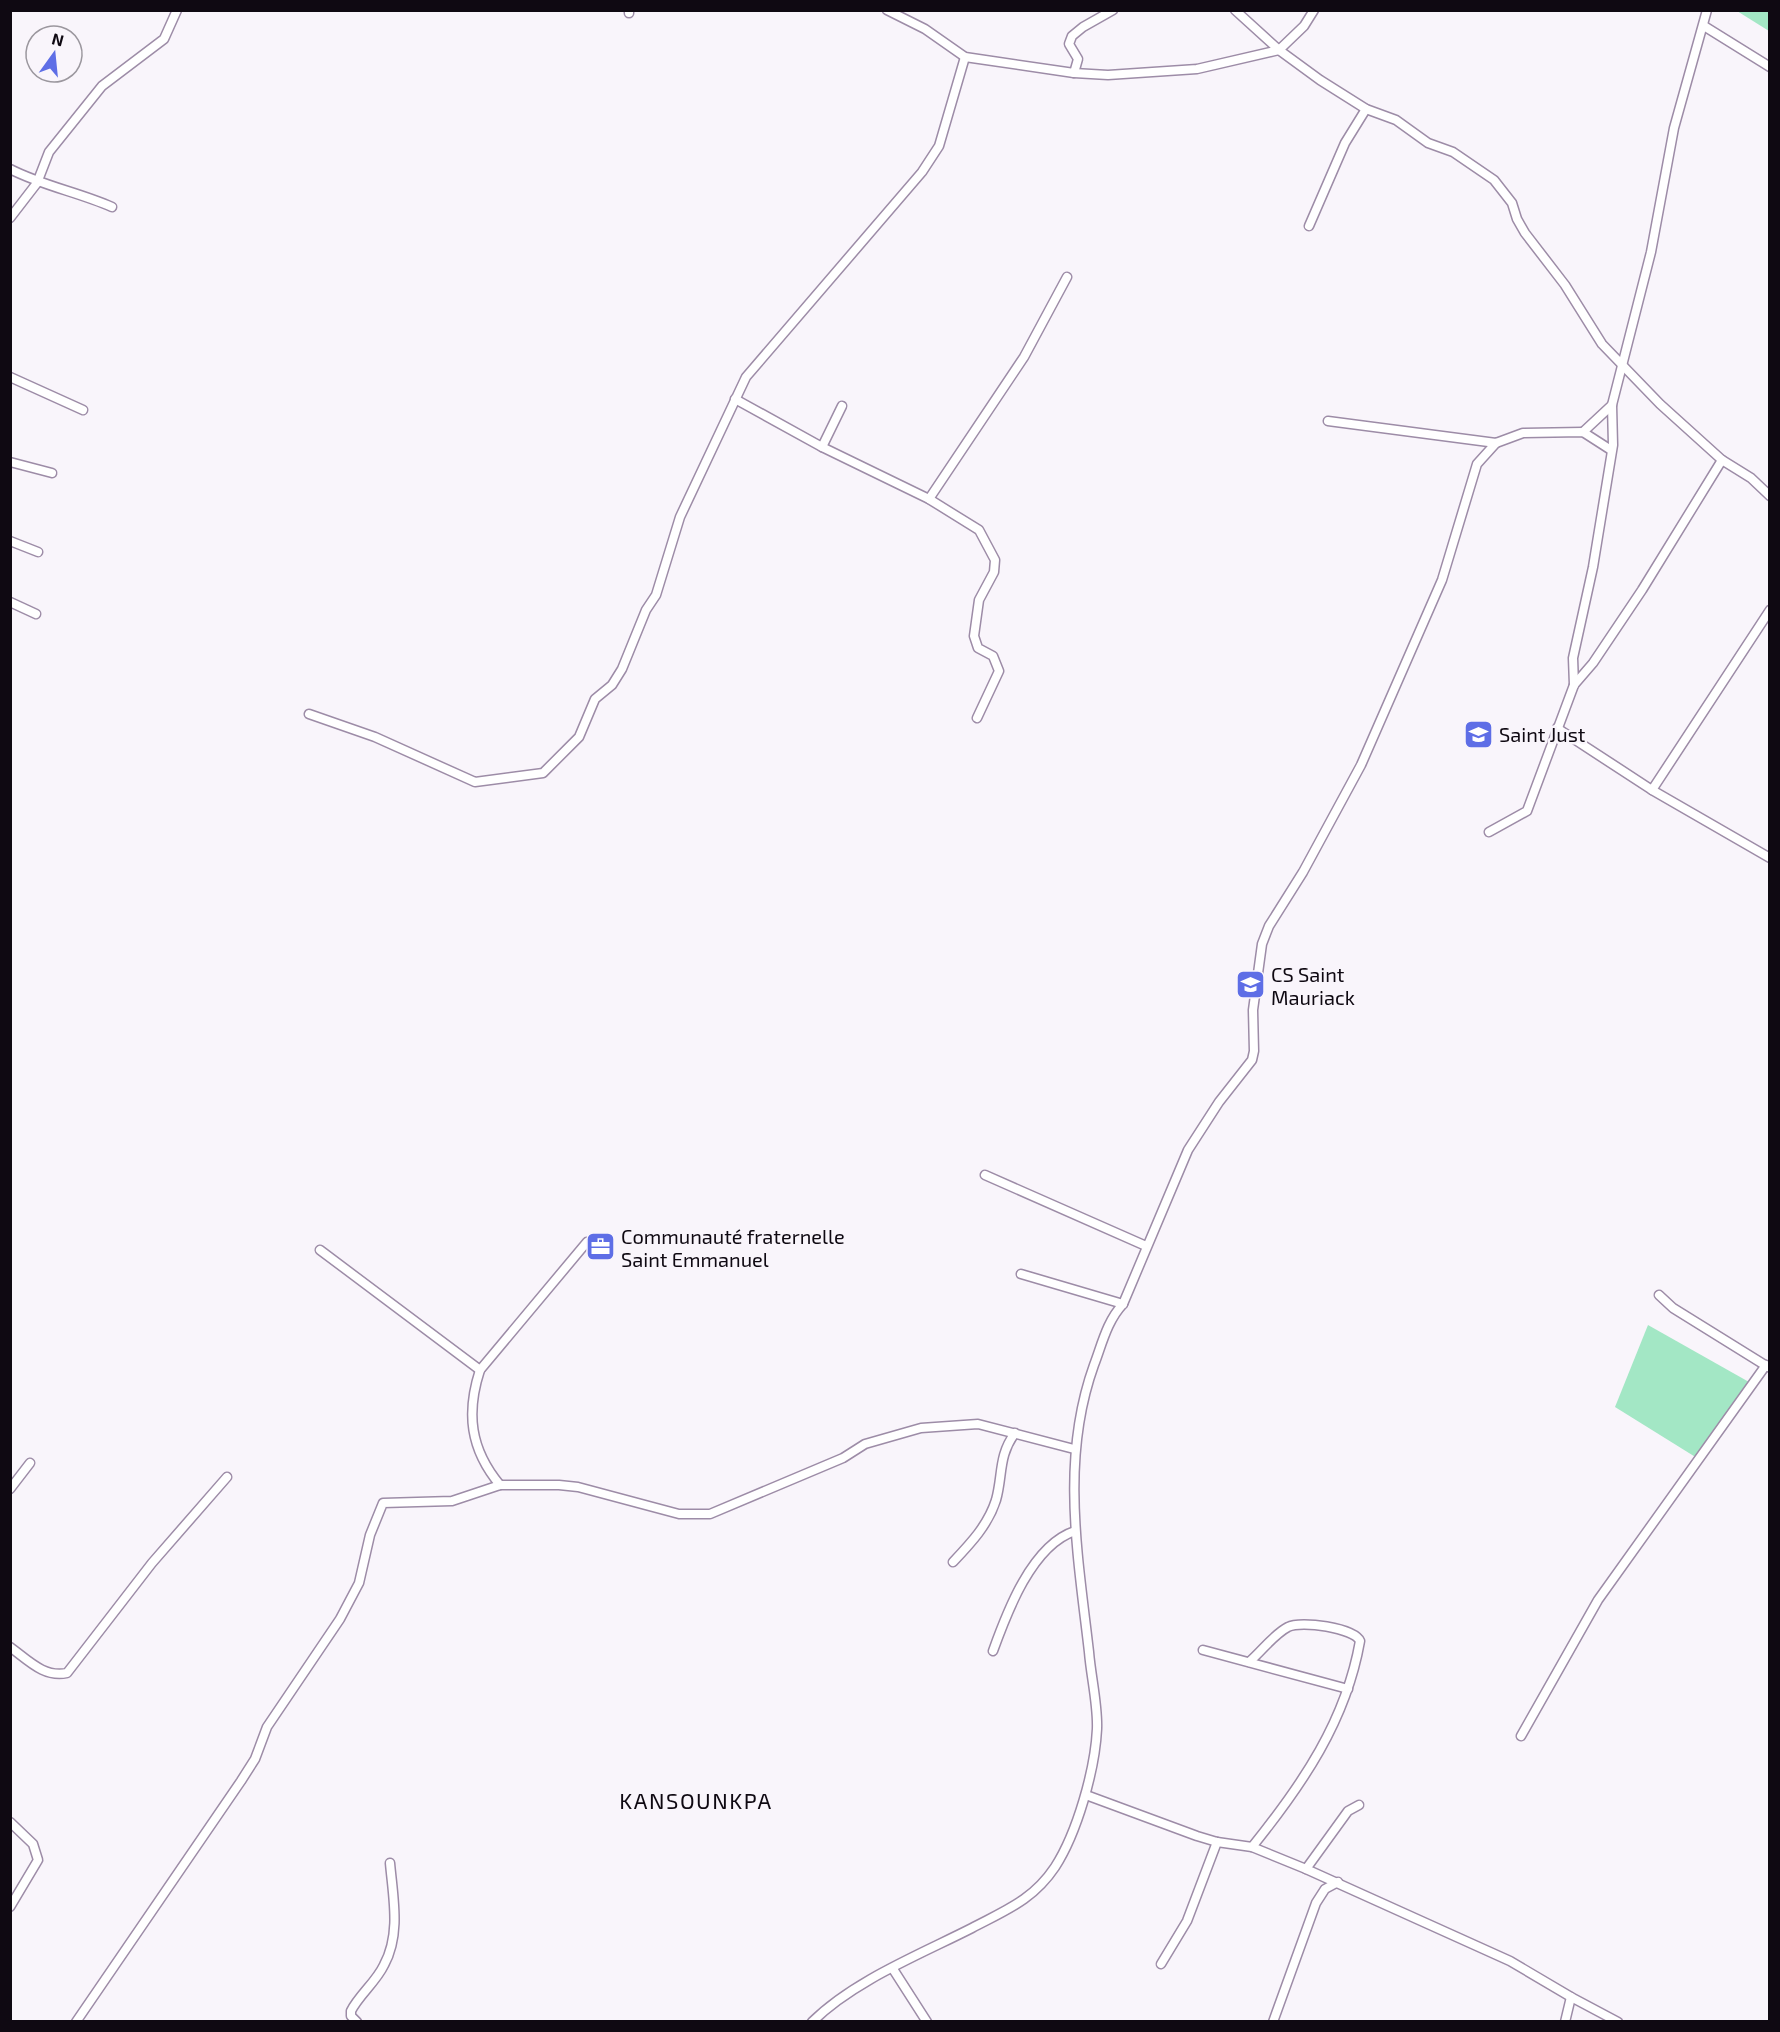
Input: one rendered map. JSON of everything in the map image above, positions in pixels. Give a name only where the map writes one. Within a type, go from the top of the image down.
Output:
[{"type":"street","points":[[10,218],[37,183],[50,152],[102,86],[164,39],[177,10]]},
{"type":"street","points":[[887,10],[925,29],[965,57],[1108,75],[1197,69],[1279,50],[1304,26],[1314,10]]},
{"type":"street","points":[[1074,72],[1078,59],[1069,44],[1072,36],[1113,10]]},
{"type":"street","points":[[1235,10],[1279,50],[1320,80],[1366,109],[1396,120],[1428,143],[1461,157],[1494,180],[1512,203],[1521,226],[1565,285],[1602,344],[1660,404],[1722,460],[1751,478],[1770,496]]},
{"type":"street","points":[[1574,685],[1573,658],[1593,567],[1611,450],[1612,405],[1651,252],[1674,128],[1707,10]]},
{"type":"street","points":[[1704,26],[1770,67]]},
{"type":"street","points":[[309,714],[375,737],[475,782],[543,773],[579,737],[595,699],[612,685],[622,669],[638,625],[656,595],[680,517],[746,377],[922,172],[939,146],[965,57]]},
{"type":"street","points":[[1309,226],[1345,143],[1366,109]]},
{"type":"street","points":[[10,169],[37,183],[76,192],[112,207]]},
{"type":"street","points":[[929,499],[1024,357],[1067,277]]},
{"type":"street","points":[[10,377],[84,410]]},
{"type":"street","points":[[735,399],[822,447],[929,499],[979,530],[993,554],[993,572],[979,600],[974,636],[978,648],[993,656],[999,671],[977,718]]},
{"type":"street","points":[[1583,432],[1612,405]]},
{"type":"street","points":[[822,447],[842,406]]},
{"type":"street","points":[[1328,421],[1496,443],[1523,433],[1583,432],[1611,450]]},
{"type":"street","points":[[812,2022],[821,2018],[849,1993],[1025,1901],[1056,1865],[1086,1795],[1097,1728],[1075,1531],[1074,1449],[1089,1378],[1110,1322],[1123,1304],[1188,1150],[1219,1102],[1252,1060],[1254,1051],[1253,1010],[1262,944],[1269,926],[1303,872],[1361,765],[1442,580],[1478,464],[1496,443]]},
{"type":"street","points":[[1489,832],[1527,811],[1574,685],[1593,663],[1642,590],[1722,460]]},
{"type":"street","points":[[10,462],[52,473]]},
{"type":"street","points":[[10,541],[38,552]]},
{"type":"street","points":[[10,602],[36,614]]},
{"type":"street","points":[[1652,790],[1770,610]]},
{"type":"street","points":[[1557,728],[1652,790],[1770,858]]},
{"type":"street","points":[[985,1175],[1146,1246]]},
{"type":"street","points":[[500,1485],[490,1473],[478,1449],[470,1416],[472,1393],[480,1370],[587,1242]]},
{"type":"street","points":[[320,1250],[480,1370]]},
{"type":"street","points":[[1021,1274],[1123,1304]]},
{"type":"street","points":[[1521,1736],[1598,1600],[1768,1366],[1673,1308],[1659,1295]]},
{"type":"street","points":[[76,2022],[241,1781],[255,1759],[267,1727],[340,1619],[359,1583],[370,1535],[383,1503],[452,1501],[500,1485],[578,1487],[679,1514],[710,1514],[843,1458],[865,1444],[921,1428],[978,1424],[1074,1449]]},
{"type":"street","points":[[953,1562],[974,1541],[990,1515],[997,1498],[1004,1447],[1015,1433]]},
{"type":"street","points":[[10,1489],[30,1463]]},
{"type":"street","points":[[10,1647],[45,1672],[56,1675],[67,1673],[159,1554],[227,1477]]},
{"type":"street","points":[[993,1651],[1009,1608],[1026,1575],[1062,1537],[1075,1531]]},
{"type":"street","points":[[1249,1662],[1290,1626],[1298,1624],[1354,1634],[1360,1641],[1348,1689],[1319,1755],[1287,1803],[1252,1847]]},
{"type":"street","points":[[1203,1650],[1348,1689]]},
{"type":"street","points":[[1086,1795],[1217,1842],[1252,1847],[1338,1882],[1510,1961],[1618,2022]]},
{"type":"street","points":[[1306,1869],[1348,1811],[1359,1805]]},
{"type":"street","points":[[10,1822],[33,1844],[38,1860],[10,1908]]},
{"type":"street","points":[[1161,1964],[1180,1937],[1217,1842]]},
{"type":"street","points":[[357,2022],[351,2016],[351,2012],[385,1965],[391,1947],[395,1925],[390,1863]]},
{"type":"street","points":[[1273,2022],[1316,1903],[1325,1889],[1338,1882]]},
{"type":"street","points":[[893,1969],[927,2022]]},
{"type":"street","points":[[1565,2022],[1571,1997]]},
{"type":"green space","points":[[1737,11],[1769,11],[1769,31]]},
{"type":"green space","points":[[1648,1325],[1749,1382],[1697,1458],[1615,1407]]},
{"type":"place","name":"Saint Just","points":[[1478,734]]},
{"type":"place","name":"CS Saint Mauriack","points":[[1250,985]]},
{"type":"place","name":"Communauté fraternelle Saint Emmanuel","points":[[600,1247]]},
{"type":"district","name":"KANSOUNKPA","points":[[696,1800]]}]
